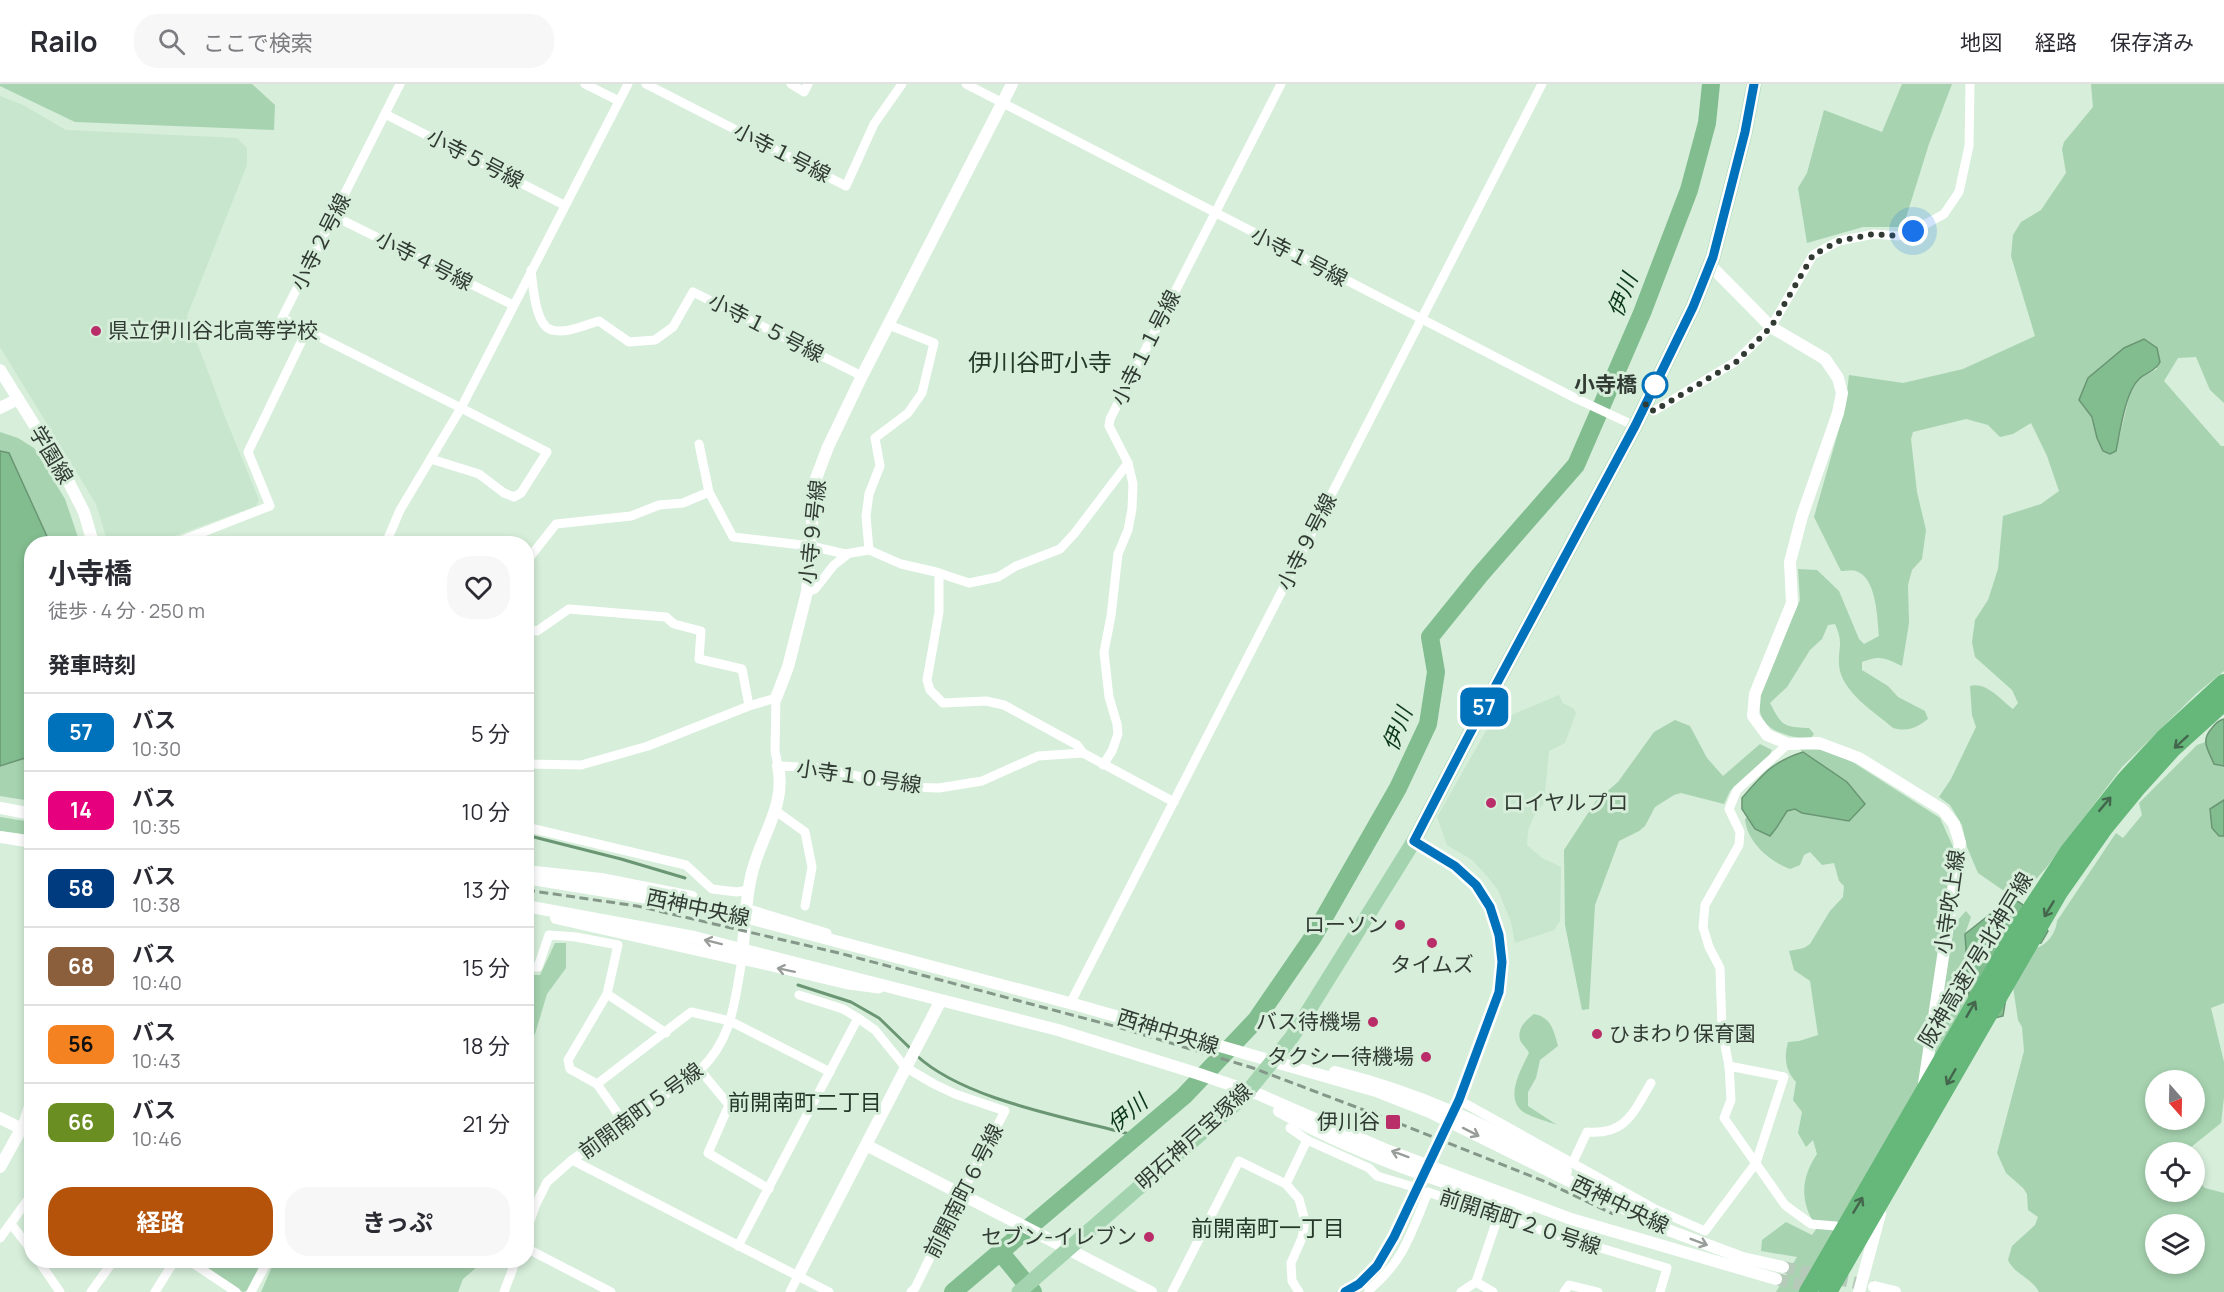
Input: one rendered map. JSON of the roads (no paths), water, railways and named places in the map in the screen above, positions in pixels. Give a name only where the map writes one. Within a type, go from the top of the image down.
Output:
[{"type":"highway","name":"阪神高速7号北神戸線","points":[[1828,1292],[1866,1236],[1999,993],[2059,892],[2092,819],[2163,739],[2224,683]]},
{"type":"highway","name":"阪神高速7号北神戸線","points":[[1808,1292],[2018,929],[2075,855],[2104,828],[2173,748],[2224,702]]},
{"type":"main road","name":"明石神戸宝塚線","points":[[1024,1288],[1063,1247],[1238,1093],[1270,1057],[1292,1037],[1414,841],[1629,423],[1645,406],[1693,307],[1710,265],[1745,132],[1754,84]]},
{"type":"street","name":"小寺２号線","points":[[400,84],[282,318],[547,452],[521,493],[514,497],[504,494],[479,474],[431,459]]},
{"type":"street","points":[[585,84],[619,101]]},
{"type":"street","points":[[389,536],[400,510],[461,408],[628,84]]},
{"type":"street","name":"小寺１号線","points":[[646,84],[846,186],[874,124],[902,84]]},
{"type":"street","points":[[791,84],[804,92],[808,84]]},
{"type":"street","name":"小寺１号線","points":[[966,84],[1215,214],[1575,398],[1629,423]]},
{"type":"street","name":"小寺９号線","points":[[742,960],[751,876],[764,834],[776,811],[780,792],[775,751],[776,698],[788,667],[807,592],[815,481],[828,447],[862,376],[1012,84]]},
{"type":"street","name":"小寺１１号線","points":[[1103,765],[1112,751],[1118,734],[1109,697],[1104,652],[1111,616],[1118,554],[1128,530],[1132,509],[1133,484],[1128,463],[1108,426],[1281,84]]},
{"type":"street","name":"小寺９号線","points":[[1072,1000],[1542,84]]},
{"type":"street","points":[[1645,406],[1654,411],[1736,362],[1771,327],[1805,266],[1813,255],[1825,247],[1839,241],[1874,234],[1898,236],[1913,231],[1944,214],[1959,192],[1969,146],[1970,84]]},
{"type":"street","name":"小寺５号線","points":[[385,114],[564,205]]},
{"type":"street","name":"小寺４号線","points":[[334,216],[513,305]]},
{"type":"street","points":[[1710,265],[1771,327],[1825,359],[1838,378],[1842,393],[1838,413],[1802,516],[1790,562],[1792,603],[1755,694],[1753,716],[1767,735],[1788,744],[1737,790],[1729,809],[1740,832],[1739,845],[1705,905],[1703,927],[1708,947],[1720,968],[1722,1030],[1731,1100],[1724,1118],[1785,1205],[1811,1224],[1836,1226]]},
{"type":"street","name":"小寺１５号線","points":[[531,270],[536,303],[542,323],[551,330],[566,330],[599,321],[629,342],[655,340],[673,327],[693,292],[862,376]]},
{"type":"street","points":[[869,550],[866,516],[868,494],[880,466],[875,438],[908,413],[922,393],[934,343],[889,325]]},
{"type":"street","points":[[193,536],[270,506],[248,452],[306,332]]},
{"type":"street","name":"学園線","points":[[0,370],[63,471],[84,513],[91,536]]},
{"type":"street","points":[[0,408],[18,399]]},
{"type":"street","points":[[699,444],[709,492],[733,537],[811,546],[848,554],[869,550],[901,564],[969,583],[998,577],[1060,549],[1128,463]]},
{"type":"street","points":[[534,552],[556,524],[631,516],[659,505],[683,503],[709,492]]},
{"type":"street","points":[[807,592],[815,589],[834,565],[848,554]]},
{"type":"street","points":[[939,573],[939,612],[927,680],[930,690],[943,703],[986,701],[1005,705],[1077,745],[1083,753],[1103,765],[1174,801]]},
{"type":"street","points":[[534,630],[537,631],[569,609],[666,617],[674,624],[701,631],[699,659],[742,669],[749,706]]},
{"type":"street","points":[[534,764],[581,765],[648,746],[749,706],[776,698]]},
{"type":"street","name":"小寺吹上線","points":[[1788,744],[1819,743],[1859,758],[1943,810],[1954,824],[1960,843],[1921,1101],[1866,1236],[1859,1292]]},
{"type":"street","name":"小寺１０号線","points":[[777,766],[822,768],[904,787],[939,788],[982,781],[1038,756],[1083,753]]},
{"type":"street","points":[[0,808],[24,812]]},
{"type":"street","points":[[776,811],[805,832],[812,867],[806,906]]},
{"type":"street","points":[[534,829],[686,865],[712,889],[737,892],[748,890]]},
{"type":"street","points":[[0,837],[24,841]]},
{"type":"street","points":[[1345,1292],[1359,1284],[1377,1266],[1394,1237],[1459,1100],[1499,992],[1502,962],[1499,935],[1490,907],[1476,885],[1455,866],[1414,841]]},
{"type":"street","points":[[534,872],[601,879],[746,908]]},
{"type":"street","name":"西神中央線","points":[[534,879],[715,909],[1077,1005],[1376,1091],[1432,1113],[1644,1218],[1743,1258],[1783,1267]]},
{"type":"street","name":"西神中央線","points":[[534,907],[578,914],[725,945],[1058,1030],[1258,1094],[1384,1149],[1571,1220],[1776,1279]]},
{"type":"street","name":"西神中央線","points":[[746,908],[856,942],[1072,1000],[1270,1057]]},
{"type":"street","points":[[534,914],[742,960]]},
{"type":"street","points":[[534,968],[538,968],[549,935],[576,937],[618,945],[607,994],[568,1060],[570,1069],[597,1084],[625,1124]]},
{"type":"street","name":"西神中央線","points":[[742,960],[849,985],[940,1002],[1148,1061],[1238,1093]]},
{"type":"street","name":"前開南町５号線","points":[[534,1210],[547,1182],[572,1160],[700,1070],[715,1055],[725,1037],[730,1021],[742,960]]},
{"type":"street","points":[[607,994],[666,1033]]},
{"type":"street","name":"前開南町６号線","points":[[799,995],[843,1009],[858,1018],[875,1030],[907,1064],[955,1094],[1005,1111],[911,1292]]},
{"type":"street","points":[[790,1292],[940,1002]]},
{"type":"street","points":[[597,1084],[691,1012],[730,1021],[830,1072]]},
{"type":"street","points":[[738,1246],[858,1018]]},
{"type":"street","points":[[1270,1057],[1376,1082],[1444,1106],[1527,1148],[1644,1218]]},
{"type":"street","points":[[1459,1100],[1656,1209],[1705,1231],[1756,1163],[1784,1077],[1728,1066]]},
{"type":"street","points":[[700,1070],[729,1105],[708,1153],[769,1189]]},
{"type":"street","points":[[1573,1162],[1587,1132],[1603,1133],[1627,1122],[1651,1083]]},
{"type":"street","points":[[1238,1093],[1279,1110],[1311,1135],[1369,1168],[1377,1176],[1417,1188]]},
{"type":"street","points":[[0,1118],[22,1129]]},
{"type":"street","points":[[0,1167],[24,1123]]},
{"type":"street","points":[[1290,1128],[1550,1218],[1663,1247]]},
{"type":"street","points":[[1286,1184],[1311,1135]]},
{"type":"street","points":[[866,1145],[1151,1292]]},
{"type":"street","points":[[572,1160],[829,1292]]},
{"type":"street","points":[[1172,1292],[1239,1161],[1286,1184],[1299,1199],[1305,1221],[1302,1238],[1291,1263],[1293,1281],[1299,1292]]},
{"type":"street","name":"前開南町２０号線","points":[[1369,1292],[1400,1258],[1428,1192],[1667,1268],[1660,1292]]},
{"type":"street","points":[[0,1238],[24,1205]]},
{"type":"street","points":[[1461,1292],[1476,1282],[1498,1216]]},
{"type":"street","points":[[11,1224],[24,1241]]},
{"type":"street","points":[[534,1252],[611,1292]]},
{"type":"street","points":[[47,1268],[60,1292]]},
{"type":"street","points":[[91,1292],[108,1268]]},
{"type":"street","points":[[155,1292],[170,1268]]},
{"type":"street","points":[[197,1268],[221,1288],[236,1292]]},
{"type":"street","points":[[251,1292],[264,1268]]},
{"type":"street","points":[[504,1292],[513,1268]]},
{"type":"street","points":[[1476,1282],[1493,1292]]},
{"type":"street","name":"前開南町２０号線","points":[[1564,1292],[1569,1285],[1598,1292]]},
{"type":"street","points":[[1874,1287],[1895,1292]]},
{"type":"waterway","name":"伊川","points":[[953,1292],[1184,1096],[1256,1020],[1313,937],[1398,788],[1428,724],[1436,672],[1430,637],[1480,575],[1576,465],[1642,313],[1689,190],[1707,123],[1711,84]]},
{"type":"waterway","points":[[534,837],[685,878]]},
{"type":"waterway","points":[[798,985],[851,1002],[879,1018],[912,1050]]},
{"type":"waterway","points":[[916,1055],[937,1071],[962,1085],[990,1096],[1051,1115],[1136,1136]]},
{"type":"waterway","points":[[1001,1253],[1033,1292]]},
{"type":"tunnel","points":[[1783,1267],[1874,1287]]},
{"type":"tunnel","points":[[1776,1279],[1817,1288]]},
{"type":"railway","points":[[534,891],[637,906],[839,953],[1121,1028],[1253,1068],[1546,1182],[1613,1214]]},
{"type":"place","name":"県立伊川谷北高等学校","points":[[96,331]]},
{"type":"place","name":"小寺橋","points":[[1655,385]]},
{"type":"place","name":"ロイヤルプロ","points":[[1491,803]]},
{"type":"place","name":"ローソン","points":[[1400,925]]},
{"type":"place","name":"タイムズ","points":[[1432,943]]},
{"type":"place","name":"バス待機場","points":[[1373,1022]]},
{"type":"place","name":"ひまわり保育園","points":[[1597,1034]]},
{"type":"place","name":"タクシー待機場","points":[[1426,1057]]},
{"type":"place","name":"伊川谷","points":[[1393,1122]]},
{"type":"place","name":"セブン-イレブン","points":[[1149,1237]]},
{"type":"district","name":"伊川谷町小寺","points":[[1040,363]]},
{"type":"district","name":"前開南町二丁目","points":[[805,1102]]},
{"type":"district","name":"前開南町一丁目","points":[[1268,1228]]}]
